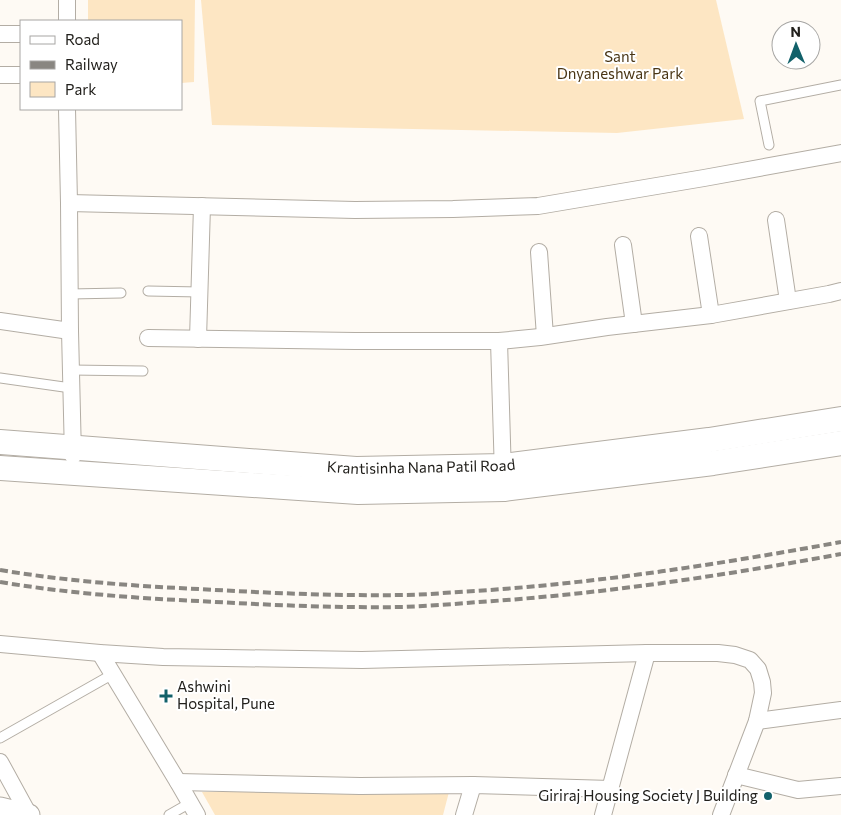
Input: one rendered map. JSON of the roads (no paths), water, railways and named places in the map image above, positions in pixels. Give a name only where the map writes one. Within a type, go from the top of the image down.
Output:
[{"type":"main road","name":"Krantisinha Nana Patil Road","points":[[0,442],[356,469],[503,466],[710,440],[841,419]]},
{"type":"main road","name":"Krantisinha Nana Patil Road","points":[[0,468],[358,492],[504,489],[713,463],[841,443]]},
{"type":"street","points":[[67,0],[67,20]]},
{"type":"street","points":[[0,34],[20,34]]},
{"type":"street","points":[[0,75],[20,75]]},
{"type":"street","points":[[67,110],[72,473]]},
{"type":"street","points":[[69,203],[355,210],[538,206],[704,178],[841,152]]},
{"type":"street","points":[[198,339],[202,206]]},
{"type":"street","points":[[776,220],[788,301]]},
{"type":"street","points":[[699,236],[711,314]]},
{"type":"street","points":[[623,244],[634,324]]},
{"type":"street","points":[[539,252],[545,336]]},
{"type":"street","points":[[148,338],[422,342],[499,341],[711,314],[841,291]]},
{"type":"street","points":[[0,321],[70,332]]},
{"type":"street","points":[[499,341],[504,489]]},
{"type":"street","points":[[0,644],[100,653],[163,656],[362,660],[718,652],[735,655],[750,660],[758,670],[763,693],[757,721],[721,815]]},
{"type":"street","points":[[100,653],[194,809]]},
{"type":"street","points":[[603,815],[647,653]]},
{"type":"street","points":[[757,721],[841,710]]},
{"type":"street","points":[[0,762],[29,815]]},
{"type":"street","points":[[736,775],[798,790],[841,786]]},
{"type":"street","points":[[178,782],[360,786],[473,785],[611,789]]},
{"type":"street","points":[[464,815],[473,785]]},
{"type":"street","points":[[0,808],[29,815]]},
{"type":"lane","points":[[769,145],[760,101],[841,85]]},
{"type":"lane","points":[[148,291],[200,292]]},
{"type":"lane","points":[[70,294],[121,294]]},
{"type":"lane","points":[[71,370],[143,371]]},
{"type":"lane","points":[[0,378],[71,388]]},
{"type":"lane","points":[[0,738],[113,674]]},
{"type":"lane","points":[[170,815],[194,809]]},
{"type":"railway","points":[[0,570],[74,580],[149,586],[301,594],[412,595],[521,588],[613,578],[750,558],[841,542]]},
{"type":"railway","points":[[0,582],[74,592],[149,598],[301,606],[403,607],[525,599],[616,589],[706,577],[841,554]]},
{"type":"place","name":"Ashwini Hospital, Pune","points":[[166,696]]},
{"type":"place","name":"Giriraj Housing Society J Building","points":[[768,796]]},
{"type":"park label","name":"Sant Dnyaneshwar Park","points":[[620,66]]}]
